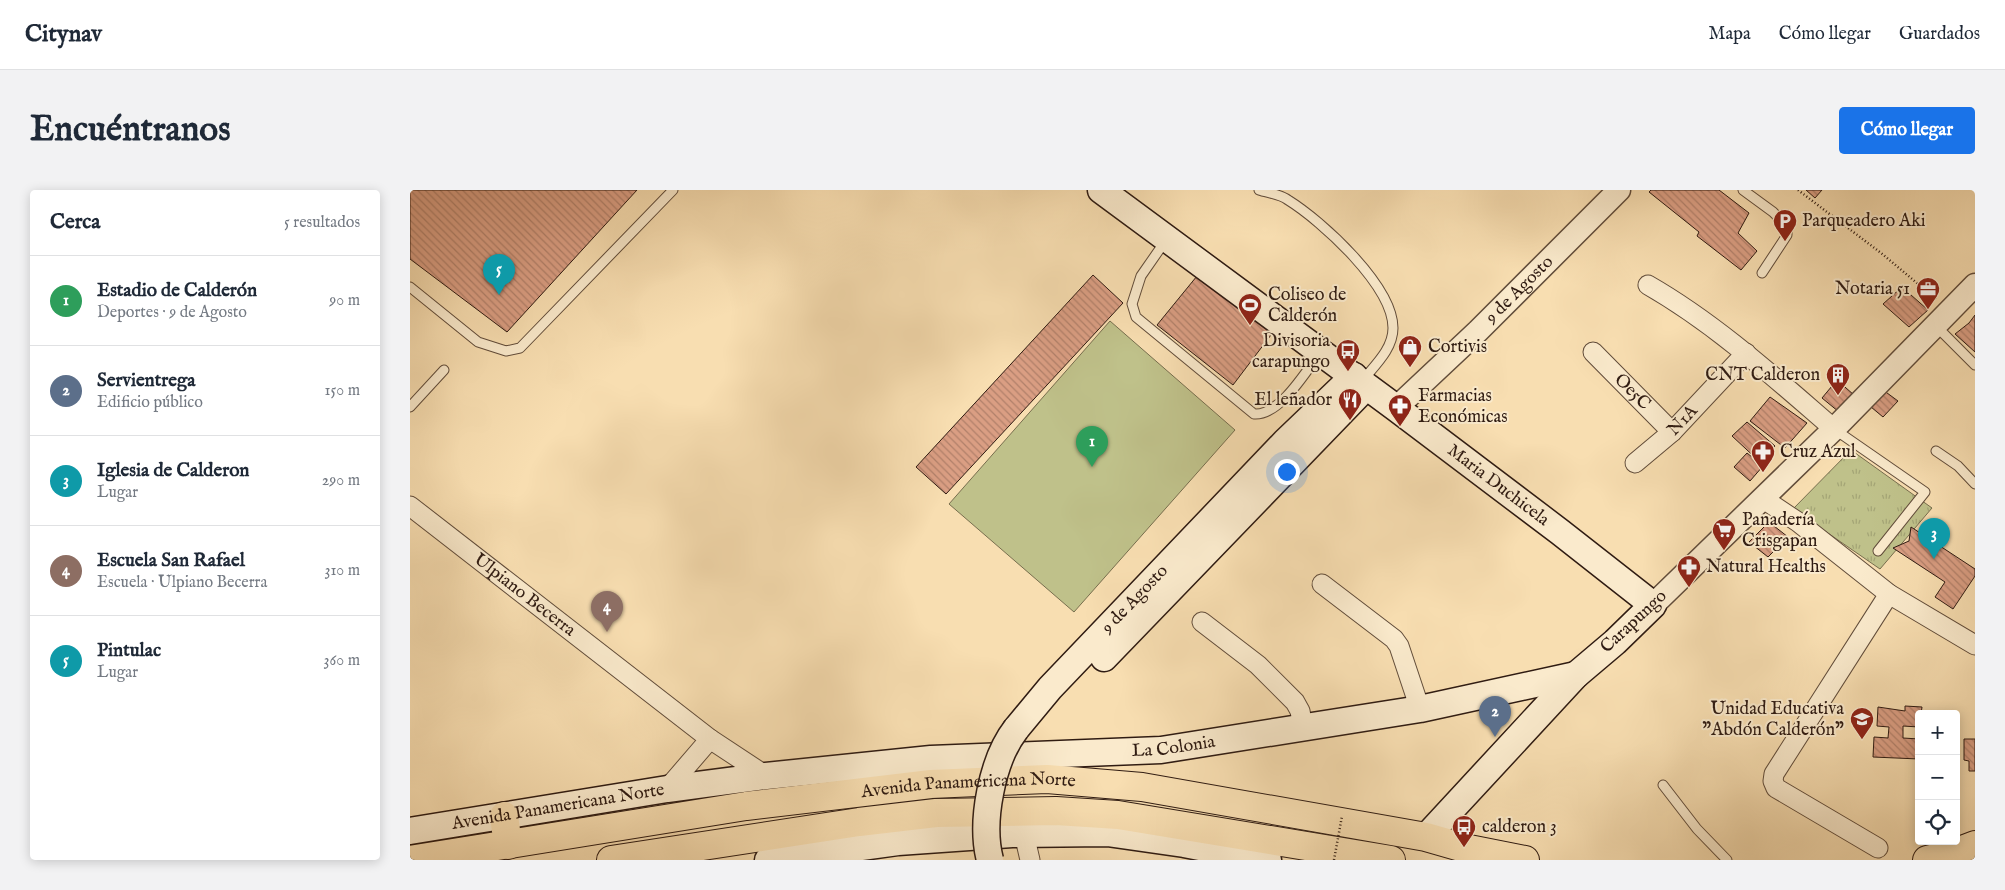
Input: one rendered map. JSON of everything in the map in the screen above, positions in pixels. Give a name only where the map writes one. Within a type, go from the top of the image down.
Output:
[{"type":"highway","name":"Avenida Panamericana Norte","points":[[410,860],[746,806],[931,784],[1047,779],[1142,787],[1426,837],[1464,848],[1524,860]]},
{"type":"highway","name":"Avenida Panamericana Norte","points":[[611,860],[859,822],[936,813],[1056,811],[1118,815],[1391,860]]},
{"type":"highway","points":[[504,816],[508,845]]},
{"type":"highway","points":[[1927,860],[1975,845]]},
{"type":"main road","name":"Maria Duchicela","points":[[1101,190],[1166,240],[1396,408],[1653,605]]},
{"type":"main road","name":"9 de Agosto","points":[[990,860],[987,847],[990,790],[999,758],[1006,742],[1023,732],[1360,381]]},
{"type":"main road","name":"Carapungo","points":[[1426,837],[1576,675],[1615,642],[1653,605]]},
{"type":"main road","name":"La Colonia","points":[[766,776],[931,759],[1161,750],[1420,709],[1576,675]]},
{"type":"main road","name":"9 de Agosto","points":[[1006,860],[1001,848],[1000,823],[1013,762],[1020,747],[1023,732]]},
{"type":"main road","name":"Avenida Panamericana Norte","points":[[410,831],[668,789],[766,776]]},
{"type":"main road","points":[[768,860],[898,842],[1024,834],[1107,832],[1268,860]]},
{"type":"street","name":"9 de Agosto","points":[[1396,408],[1478,331],[1619,190]]},
{"type":"street","points":[[1648,285],[1746,353],[1834,429]]},
{"type":"street","name":"Carapungo","points":[[1653,605],[1834,429],[1975,285]]},
{"type":"street","name":"Oe5C","points":[[1594,352],[1672,432]]},
{"type":"street","name":"N1A","points":[[1636,463],[1672,432],[1746,353]]},
{"type":"street","points":[[1762,498],[1798,522],[1889,594],[1975,645]]},
{"type":"street","name":"Ulpiano Becerra","points":[[410,506],[710,739],[766,776]]},
{"type":"street","points":[[1322,584],[1394,639],[1399,646],[1420,709]]},
{"type":"street","points":[[1878,848],[1776,788],[1773,781],[1774,774],[1889,594]]},
{"type":"street","points":[[1202,622],[1258,665],[1295,702],[1300,711],[1303,727]]},
{"type":"street","points":[[668,789],[710,739]]},
{"type":"street","points":[[1024,834],[1030,860]]},
{"type":"lane","points":[[410,287],[478,342],[506,351],[520,348],[673,190]]},
{"type":"lane","points":[[1259,190],[1287,198],[1328,230],[1361,264],[1380,290],[1389,309],[1393,328],[1386,352],[1360,381]]},
{"type":"lane","points":[[1743,190],[1773,212],[1787,226],[1787,234],[1762,274]]},
{"type":"lane","points":[[1166,240],[1141,276],[1132,304],[1136,317],[1254,414],[1267,413],[1287,396],[1321,352]]},
{"type":"lane","points":[[1942,318],[1975,365]]},
{"type":"lane","points":[[410,407],[444,370]]},
{"type":"lane","points":[[1834,429],[1925,492],[1878,551]]},
{"type":"lane","points":[[1936,451],[1958,466],[1975,484]]},
{"type":"lane","points":[[1663,785],[1697,829],[1728,860]]},
{"type":"path","points":[[1798,190],[1881,253],[1942,318]]},
{"type":"path","points":[[1334,860],[1342,816]]},
{"type":"green space","points":[[1110,321],[1235,430],[1074,612],[949,504]]},
{"type":"green space","points":[[1851,450],[1932,508],[1880,569],[1793,509]]},
{"type":"building","points":[[410,190],[637,190],[507,332],[410,259]]},
{"type":"building","points":[[1651,190],[1719,190],[1749,213],[1738,233],[1757,251],[1741,270],[1697,236],[1699,232],[1649,192]]},
{"type":"building","points":[[1806,190],[1822,190],[1815,198]]},
{"type":"building","points":[[1093,275],[1123,303],[946,494],[916,467]]},
{"type":"building","name":"Coliseo de Calderón","points":[[1197,276],[1274,331],[1233,385],[1157,325]]},
{"type":"building","points":[[1902,287],[1928,310],[1909,327],[1883,304]]},
{"type":"building","points":[[1975,315],[1975,352],[1955,334],[1969,323]]},
{"type":"building","name":"CNT Calderon","points":[[1837,380],[1854,395],[1839,412],[1822,398]]},
{"type":"building","points":[[1879,387],[1898,401],[1883,417],[1865,402]]},
{"type":"building","points":[[1770,397],[1807,423],[1785,448],[1750,421]]},
{"type":"building","points":[[1747,422],[1775,446],[1760,462],[1732,436]]},
{"type":"building","points":[[1747,453],[1763,466],[1750,481],[1734,467]]},
{"type":"building","points":[[1769,522],[1788,537],[1768,557],[1749,542]]},
{"type":"building","points":[[1911,527],[1975,569],[1975,576],[1953,609],[1935,597],[1945,582],[1893,548],[1909,541]]},
{"type":"building","points":[[1905,706],[1922,707],[1922,710],[1915,710],[1915,727],[1903,726],[1903,738],[1915,739],[1915,759],[1873,757],[1874,737],[1888,738],[1889,727],[1877,726],[1878,707],[1905,711]]},
{"type":"building","points":[[1964,739],[1975,739],[1975,771],[1969,771],[1969,761],[1964,760]]},
{"type":"place","name":"Parqueadero Aki","points":[[1785,242]]},
{"type":"place","name":"Pintulac","points":[[499,295]]},
{"type":"place","name":"Notaria 51","points":[[1928,310]]},
{"type":"place","name":"Coliseo de Calderón","points":[[1250,326]]},
{"type":"place","name":"Cortivis","points":[[1410,368]]},
{"type":"place","name":"Divisoria carapungo","points":[[1348,372]]},
{"type":"place","name":"CNT Calderon","points":[[1838,396]]},
{"type":"place","name":"El leñador","points":[[1350,421]]},
{"type":"place","name":"Farmacias Económicas","points":[[1400,427]]},
{"type":"place","name":"Estadio de Calderón","points":[[1092,467]]},
{"type":"place","name":"Cruz Azul","points":[[1763,473]]},
{"type":"place","name":"Panadería Crisgapan","points":[[1724,551]]},
{"type":"place","name":"Iglesia de Calderon","points":[[1934,559]]},
{"type":"place","name":"Natural Healths","points":[[1689,588]]},
{"type":"place","name":"Escuela San Rafael","points":[[607,632]]},
{"type":"place","name":"Servientrega","points":[[1495,737]]},
{"type":"place","name":"Unidad Educativa \"Abdón Calderón\"","points":[[1862,740]]},
{"type":"place","name":"calderon 3","points":[[1464,848]]}]
